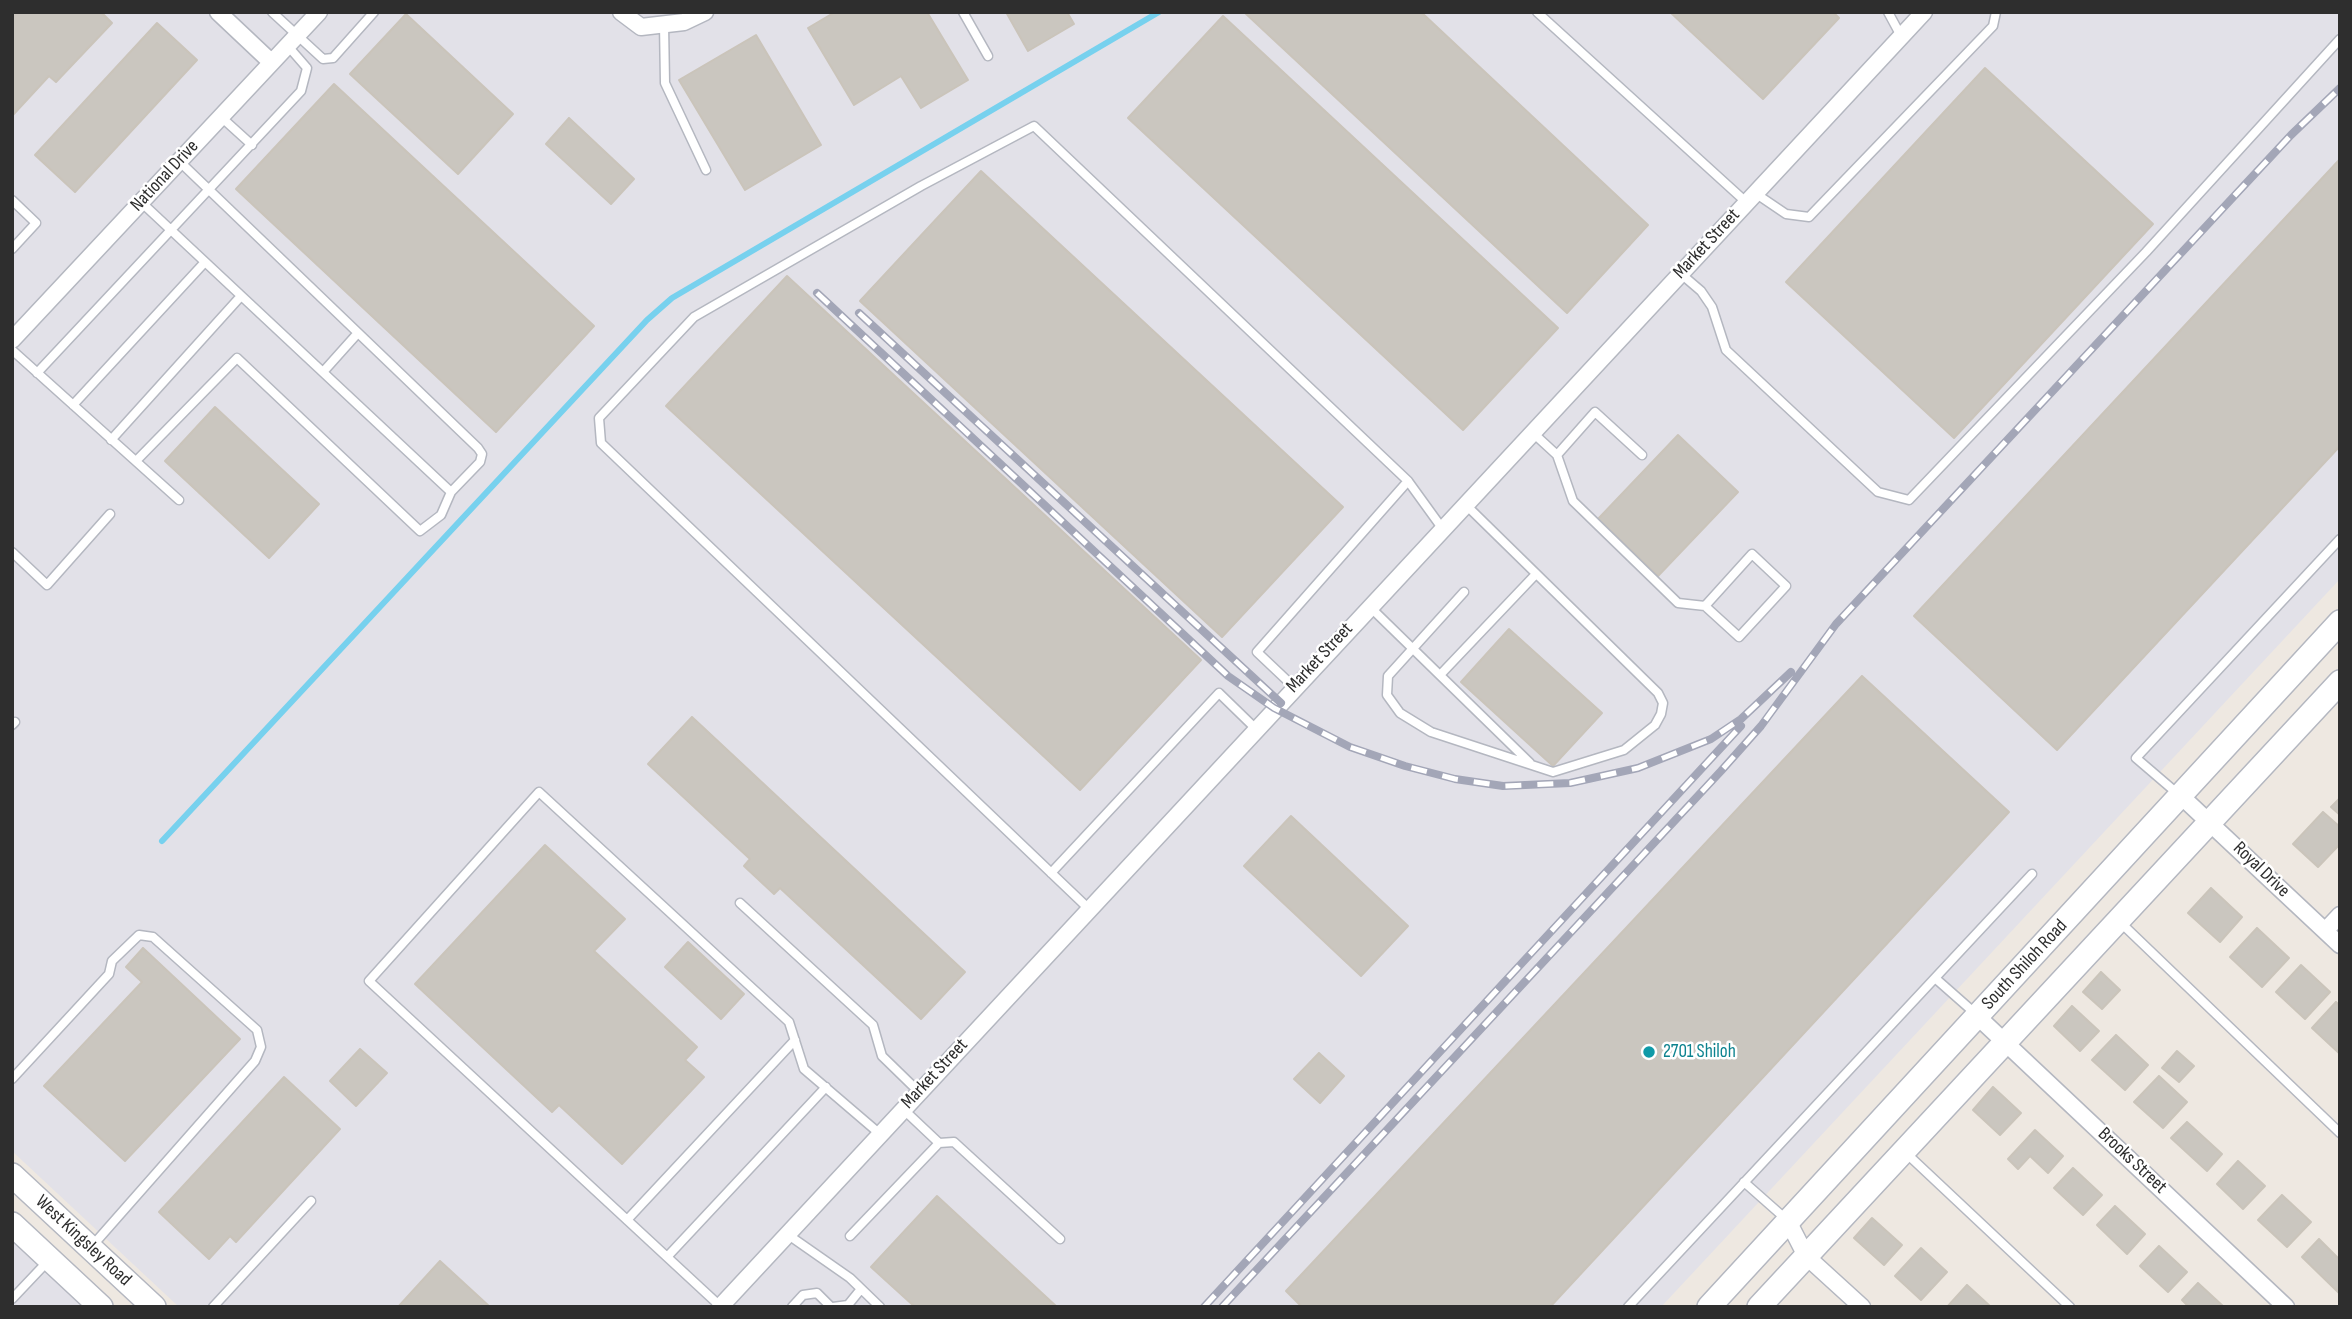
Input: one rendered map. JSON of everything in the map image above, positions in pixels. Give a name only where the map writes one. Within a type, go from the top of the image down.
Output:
[{"type":"main road","name":"South Shiloh Road","points":[[1709,1307],[2340,622]]},
{"type":"main road","name":"South Shiloh Road","points":[[1759,1307],[2340,682]]},
{"type":"main road","name":"West Kingsley Road","points":[[12,1175],[154,1307]]},
{"type":"main road","name":"West Kingsley Road","points":[[12,1224],[101,1307]]},
{"type":"street","points":[[218,12],[271,62]]},
{"type":"street","name":"National Drive","points":[[12,340],[318,12]]},
{"type":"street","points":[[621,12],[641,27],[684,22],[705,12]]},
{"type":"street","name":"Market Street","points":[[720,1307],[1255,728],[1924,12]]},
{"type":"street","name":"Royal Drive","points":[[2181,796],[2340,945]]},
{"type":"street","points":[[2325,931],[2340,915]]},
{"type":"street","name":"Brooks Street","points":[[1977,1016],[2286,1307]]},
{"type":"street","points":[[1788,1221],[1806,1256],[1862,1307]]},
{"type":"lane","points":[[37,373],[301,91],[307,68],[292,40],[272,12]]},
{"type":"lane","points":[[292,40],[323,59],[333,58],[374,12]]},
{"type":"lane","points":[[963,12],[988,56]]},
{"type":"lane","points":[[1537,12],[1751,197],[1786,214],[1809,217],[1993,26],[1996,12]]},
{"type":"lane","points":[[1888,12],[1902,36]]},
{"type":"lane","points":[[664,24],[665,83],[706,170]]},
{"type":"lane","points":[[1680,273],[1701,292],[1712,307],[1726,351],[1878,492],[1909,500],[2146,252],[2340,39]]},
{"type":"lane","points":[[220,116],[251,145]]},
{"type":"lane","points":[[1088,908],[601,443],[599,418],[694,317],[921,186],[1034,126],[1409,481],[1442,528]]},
{"type":"lane","points":[[136,461],[237,358],[420,531],[440,514],[451,492],[480,463],[481,452],[179,161]]},
{"type":"lane","points":[[12,200],[36,223],[12,249]]},
{"type":"lane","points":[[141,202],[451,492]]},
{"type":"lane","points":[[73,405],[205,262]]},
{"type":"lane","points":[[111,439],[241,296]]},
{"type":"lane","points":[[323,372],[358,334]]},
{"type":"lane","points":[[12,350],[179,500]]},
{"type":"lane","points":[[1557,455],[1595,412],[1642,455]]},
{"type":"lane","points":[[1532,432],[1557,455],[1573,501],[1678,603],[1705,606],[1739,637],[1786,586],[1752,554],[1705,606]]},
{"type":"lane","points":[[1294,687],[1257,652],[1409,481]]},
{"type":"lane","points":[[1464,592],[1388,676],[1387,695],[1400,713],[1431,732],[1553,772],[1624,750],[1655,725],[1661,715],[1663,703],[1658,693],[1465,504]]},
{"type":"lane","points":[[12,552],[47,585],[110,514]]},
{"type":"lane","points":[[2181,796],[2136,758],[2340,539]]},
{"type":"lane","points":[[1440,676],[1536,574]]},
{"type":"lane","points":[[1369,606],[1532,765]]},
{"type":"lane","points":[[1051,873],[1219,693],[1255,728]]},
{"type":"lane","points":[[720,1307],[369,981],[539,792],[789,1021],[804,1069],[880,1134]]},
{"type":"lane","points":[[1628,1307],[2032,874]]},
{"type":"lane","points":[[740,903],[873,1025],[882,1056],[919,1092]]},
{"type":"lane","points":[[2118,921],[2340,1133]]},
{"type":"lane","points":[[12,1079],[109,974],[112,961],[139,934],[152,937],[257,1030],[261,1047],[255,1061],[91,1247]]},
{"type":"lane","points":[[1935,978],[1977,1016]]},
{"type":"lane","points":[[627,1220],[794,1040]]},
{"type":"lane","points":[[667,1257],[826,1087]]},
{"type":"lane","points":[[903,1109],[939,1143]]},
{"type":"lane","points":[[850,1236],[939,1143],[954,1142],[1060,1239]]},
{"type":"lane","points":[[1904,1151],[2070,1307]]},
{"type":"lane","points":[[1744,1182],[1788,1221]]},
{"type":"lane","points":[[213,1307],[311,1201]]},
{"type":"lane","points":[[787,1234],[861,1289],[880,1307]]},
{"type":"lane","points":[[12,1299],[50,1259]]},
{"type":"lane","points":[[792,1307],[803,1295],[817,1293],[832,1307],[848,1305],[861,1289]]},
{"type":"shaded area","points":[[12,12],[2340,12],[2340,579],[1661,1307],[179,1307],[12,1151]]},
{"type":"shaded area","points":[[12,1239],[85,1307],[12,1307]]},
{"type":"building","points":[[12,12],[101,12],[112,23],[56,82],[49,76],[12,116]]},
{"type":"building","points":[[835,12],[927,12],[968,80],[921,108],[901,76],[854,105],[808,28]]},
{"type":"building","points":[[1006,12],[1067,12],[1074,24],[1028,51]]},
{"type":"building","points":[[1244,12],[1421,12],[1648,225],[1567,313]]},
{"type":"building","points":[[1670,12],[1833,12],[1839,18],[1763,99]]},
{"type":"building","points":[[406,14],[513,114],[458,174],[350,74]]},
{"type":"building","points":[[1223,16],[1558,328],[1463,430],[1128,118]]},
{"type":"building","points":[[157,23],[197,60],[75,192],[35,155]]},
{"type":"building","points":[[756,35],[821,145],[745,190],[679,80]]},
{"type":"building","points":[[1985,68],[2153,224],[1954,438],[1786,282]]},
{"type":"building","points":[[334,84],[594,326],[496,432],[236,189]]},
{"type":"building","points":[[569,118],[634,179],[611,204],[546,144]]},
{"type":"building","points":[[2340,159],[2340,446],[2057,750],[1914,616]]},
{"type":"building","points":[[981,171],[1343,507],[1222,637],[860,301]]},
{"type":"building","points":[[787,276],[1201,660],[1080,790],[666,406]]},
{"type":"building","points":[[215,407],[319,504],[269,558],[165,461]]},
{"type":"building","points":[[1678,435],[1738,492],[1658,576],[1598,519]]},
{"type":"building","points":[[1509,629],[1602,713],[1553,766],[1461,682]]},
{"type":"building","name":"2701 Shiloh","points":[[1862,676],[2009,812],[1550,1307],[1302,1307],[1286,1291]]},
{"type":"building","points":[[692,717],[965,972],[921,1019],[780,888],[774,894],[744,866],[750,859],[648,764]]},
{"type":"building","points":[[2340,798],[2340,815],[2331,807]]},
{"type":"building","points":[[2323,812],[2340,827],[2340,844],[2318,867],[2293,844]]},
{"type":"building","points":[[1291,816],[1408,926],[1361,976],[1244,866]]},
{"type":"building","points":[[545,845],[625,919],[594,951],[697,1047],[685,1060],[704,1077],[622,1164],[559,1105],[552,1112],[415,984]]},
{"type":"building","points":[[2211,888],[2242,917],[2220,942],[2188,913]]},
{"type":"building","points":[[2257,928],[2289,958],[2262,987],[2230,957]]},
{"type":"building","points":[[688,942],[744,994],[721,1019],[665,967]]},
{"type":"building","points":[[143,948],[240,1039],[125,1161],[44,1086],[142,982],[126,967]]},
{"type":"building","points":[[2301,965],[2330,992],[2305,1019],[2276,992]]},
{"type":"building","points":[[2101,972],[2120,990],[2102,1009],[2083,992]]},
{"type":"building","points":[[2336,1002],[2340,1006],[2340,1054],[2312,1028]]},
{"type":"building","points":[[2072,1006],[2099,1031],[2080,1051],[2054,1026]]},
{"type":"building","points":[[2116,1035],[2148,1065],[2125,1090],[2092,1060]]},
{"type":"building","points":[[360,1049],[387,1073],[356,1106],[330,1081]]},
{"type":"building","points":[[2177,1051],[2194,1066],[2179,1082],[2162,1068]]},
{"type":"building","points":[[1319,1053],[1344,1076],[1320,1103],[1294,1079]]},
{"type":"building","points":[[2159,1076],[2187,1102],[2163,1128],[2134,1102]]},
{"type":"building","points":[[284,1077],[340,1129],[236,1242],[230,1236],[209,1259],[159,1212]]},
{"type":"building","points":[[1993,1087],[2021,1113],[2000,1135],[1973,1110]]},
{"type":"building","points":[[2187,1122],[2222,1154],[2207,1171],[2171,1138]]},
{"type":"building","points":[[2035,1130],[2063,1156],[2048,1173],[2030,1156],[2018,1169],[2008,1159]]},
{"type":"building","points":[[2238,1161],[2265,1186],[2243,1209],[2217,1184]]},
{"type":"building","points":[[2073,1168],[2102,1195],[2083,1215],[2054,1188]]},
{"type":"building","points":[[2282,1195],[2311,1222],[2287,1247],[2258,1220]]},
{"type":"building","points":[[937,1196],[1057,1307],[915,1307],[871,1267]]},
{"type":"building","points":[[2115,1206],[2145,1234],[2127,1254],[2097,1225]]},
{"type":"building","points":[[1872,1218],[1902,1245],[1884,1265],[1854,1238]]},
{"type":"building","points":[[2319,1239],[2340,1260],[2340,1294],[2302,1257]]},
{"type":"building","points":[[2159,1246],[2187,1272],[2168,1292],[2140,1266]]},
{"type":"building","points":[[1921,1248],[1947,1272],[1921,1300],[1895,1276]]},
{"type":"building","points":[[440,1261],[490,1307],[398,1307]]},
{"type":"building","points":[[2198,1283],[2224,1307],[2189,1307],[2182,1300]]},
{"type":"building","points":[[1967,1285],[1991,1307],[1947,1307]]},
{"type":"waterway","points":[[162,841],[647,320],[672,298],[1159,12]]},
{"type":"railway","points":[[1222,1307],[1721,771],[1761,726],[1836,624],[2291,135],[2340,88]]},
{"type":"railway","points":[[817,293],[1228,676],[1274,708],[1350,747],[1405,766],[1455,779],[1503,786],[1570,783],[1638,768],[1711,739],[1741,719],[1791,672]]},
{"type":"railway","points":[[859,313],[1281,703]]},
{"type":"railway","points":[[1204,1307],[1741,726]]},
{"type":"place","name":"2701 Shiloh","points":[[1649,1052]]}]
